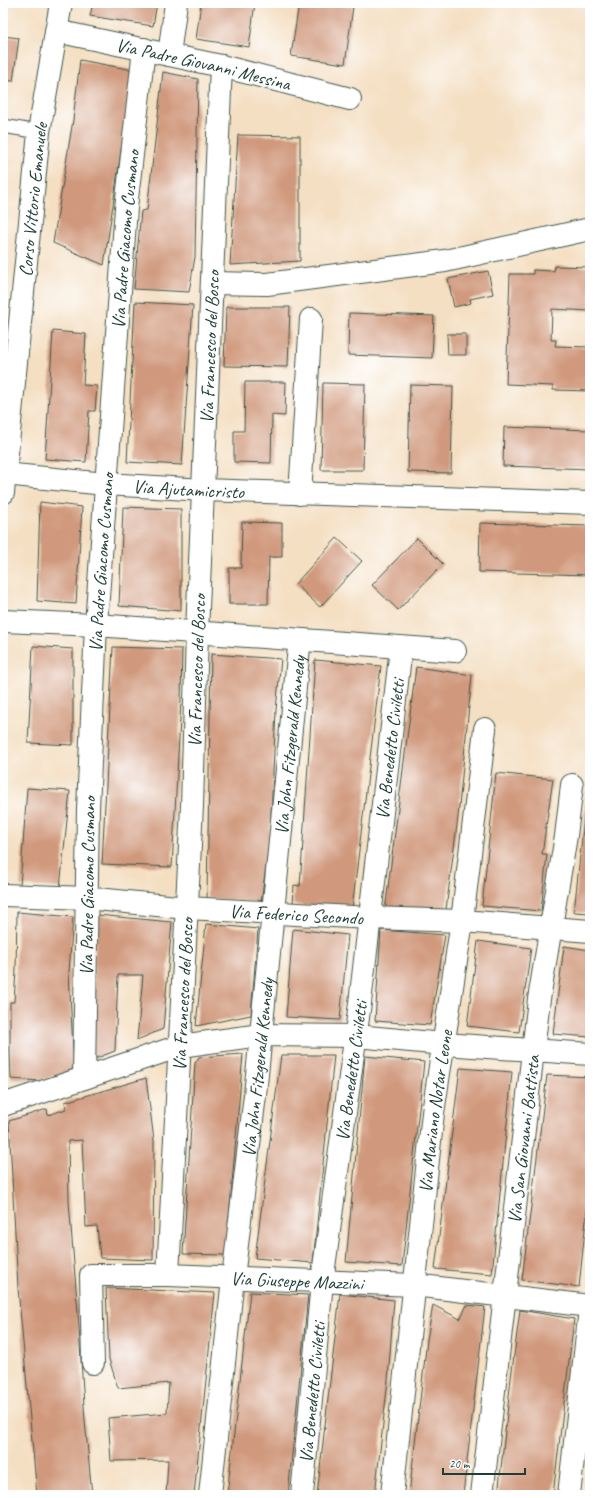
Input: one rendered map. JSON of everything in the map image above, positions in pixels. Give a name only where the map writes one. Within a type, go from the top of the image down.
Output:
[{"type":"street","name":"Corso Vittorio Emanuele","points":[[3,483],[39,132],[61,3]]},
{"type":"street","points":[[169,55],[176,3]]},
{"type":"street","name":"Via Padre Giovanni Messina","points":[[56,31],[221,66],[350,99]]},
{"type":"street","name":"Via Padre Giacomo Cusmano","points":[[84,1078],[88,809],[96,625],[126,208],[144,49]]},
{"type":"street","name":"Via Francesco del Bosco","points":[[168,1275],[192,806],[197,632],[221,66]]},
{"type":"street","points":[[212,283],[267,284],[445,261],[590,229]]},
{"type":"street","points":[[300,494],[311,319]]},
{"type":"street","name":"Via Ajutamicristo","points":[[3,483],[106,484],[300,494],[590,503]]},
{"type":"street","points":[[3,621],[96,625],[455,651]]},
{"type":"street","name":"Via John Fitzgerald Kennedy","points":[[210,1495],[233,1278],[255,1095],[299,647],[297,640]]},
{"type":"street","name":"Via Benedetto Civiletti","points":[[302,1495],[322,1282],[356,1036],[401,648]]},
{"type":"street","name":"Via Mariano Notar Leone","points":[[392,1495],[433,1113],[462,921],[485,729]]},
{"type":"street","name":"Via San Giovanni Battista","points":[[482,1495],[539,999],[566,836],[572,784]]},
{"type":"street","name":"Via Federico Secondo","points":[[3,895],[87,898],[187,908],[370,918],[462,921],[590,931]]},
{"type":"street","points":[[3,1105],[180,1046],[261,1035],[356,1036],[444,1044],[590,1054]]},
{"type":"street","name":"Via Giuseppe Mazzini","points":[[93,1363],[91,1274],[168,1275],[414,1285],[590,1308]]},
{"type":"street","points":[[569,1495],[590,1308]]},
{"type":"lane","points":[[3,126],[39,132]]},
{"type":"building","points":[[93,3],[157,3],[153,26],[90,16]]},
{"type":"building","points":[[201,3],[255,3],[249,47],[196,39]]},
{"type":"building","points":[[299,3],[323,3],[353,7],[345,64],[291,56]]},
{"type":"building","points":[[3,36],[19,38],[13,81],[3,80]]},
{"type":"building","points":[[80,60],[133,70],[104,265],[53,243],[73,120]]},
{"type":"building","points":[[163,72],[198,79],[195,257],[189,292],[134,289],[141,211],[147,210]]},
{"type":"building","points":[[238,135],[300,136],[300,261],[230,265]]},
{"type":"building","points":[[555,266],[590,267],[590,311],[552,309],[551,340],[556,340],[555,346],[590,347],[590,391],[553,390],[553,386],[506,384],[510,274],[533,274],[533,270],[554,271]]},
{"type":"building","points":[[488,271],[493,294],[470,299],[471,303],[454,307],[448,279]]},
{"type":"building","points":[[135,302],[193,305],[182,465],[127,462]]},
{"type":"building","points":[[226,307],[290,307],[288,367],[224,366]]},
{"type":"building","points":[[349,313],[434,316],[432,358],[348,355]]},
{"type":"building","points":[[53,331],[86,334],[83,385],[97,386],[95,411],[89,411],[86,462],[45,459]]},
{"type":"building","points":[[447,334],[466,334],[466,355],[448,355]]},
{"type":"building","points":[[245,382],[286,382],[285,416],[272,415],[271,463],[234,462],[234,431],[244,431]]},
{"type":"building","points":[[323,383],[365,384],[363,470],[321,470]]},
{"type":"building","points":[[410,385],[453,386],[451,473],[408,472]]},
{"type":"building","points":[[504,427],[590,430],[590,469],[503,466]]},
{"type":"building","points":[[40,502],[82,507],[76,604],[37,601]]},
{"type":"building","points":[[123,507],[181,509],[181,611],[119,606]]},
{"type":"building","points":[[242,522],[282,523],[282,557],[269,557],[268,604],[229,604],[229,568],[241,568]]},
{"type":"building","points":[[480,523],[590,526],[590,575],[479,572]]},
{"type":"building","points":[[337,538],[362,561],[320,607],[295,584]]},
{"type":"building","points":[[417,538],[443,564],[398,610],[372,585]]},
{"type":"building","points":[[33,646],[73,649],[73,745],[28,743]]},
{"type":"building","points":[[113,647],[182,649],[181,700],[172,867],[102,864]]},
{"type":"building","points":[[211,654],[281,659],[276,710],[270,836],[261,903],[207,898]]},
{"type":"building","points":[[315,660],[381,666],[352,909],[293,905],[294,885],[300,886]]},
{"type":"building","points":[[416,667],[472,675],[458,817],[445,917],[385,911]]},
{"type":"building","points":[[496,773],[553,779],[542,854],[547,854],[541,911],[482,906]]},
{"type":"building","points":[[27,788],[70,791],[60,888],[20,886]]},
{"type":"building","points":[[587,791],[590,791],[590,913],[574,912]]},
{"type":"building","points":[[17,912],[73,917],[69,972],[74,1069],[40,1081],[11,1079],[10,1002],[14,1002]]},
{"type":"building","points":[[97,915],[172,922],[163,1029],[137,1040],[143,975],[118,975],[115,1051],[89,1061]]},
{"type":"building","points":[[206,924],[258,929],[251,1015],[196,1026]]},
{"type":"building","points":[[293,929],[348,935],[340,1020],[286,1017]]},
{"type":"building","points":[[381,930],[445,935],[430,1025],[375,1021]]},
{"type":"building","points":[[478,941],[531,948],[519,1032],[467,1026]]},
{"type":"building","points":[[564,946],[590,950],[590,1037],[553,1034]]},
{"type":"building","points":[[243,1054],[226,1255],[183,1254],[195,1063],[199,1057]]},
{"type":"building","points":[[281,1055],[334,1055],[313,1263],[255,1258]]},
{"type":"building","points":[[365,1056],[424,1062],[402,1266],[346,1262]]},
{"type":"building","points":[[460,1068],[512,1072],[492,1274],[435,1269]]},
{"type":"building","points":[[547,1075],[590,1077],[590,1182],[579,1287],[522,1280]]},
{"type":"building","points":[[146,1078],[154,1140],[153,1260],[100,1258],[97,1226],[86,1227],[82,1140],[68,1141],[69,1202],[92,1495],[37,1495],[18,1288],[9,1121],[47,1109],[48,1115],[66,1109],[65,1102]]},
{"type":"building","points":[[106,1288],[215,1293],[194,1495],[166,1495],[168,1460],[111,1461],[108,1418],[167,1413],[169,1383],[118,1388],[109,1359]]},
{"type":"building","points":[[250,1292],[308,1295],[288,1495],[227,1495]]},
{"type":"building","points":[[340,1294],[394,1300],[388,1379],[375,1495],[317,1495]]},
{"type":"building","points":[[433,1305],[460,1319],[467,1305],[485,1307],[463,1495],[409,1495],[427,1340]]},
{"type":"building","points":[[520,1310],[574,1319],[553,1495],[498,1495]]}]
